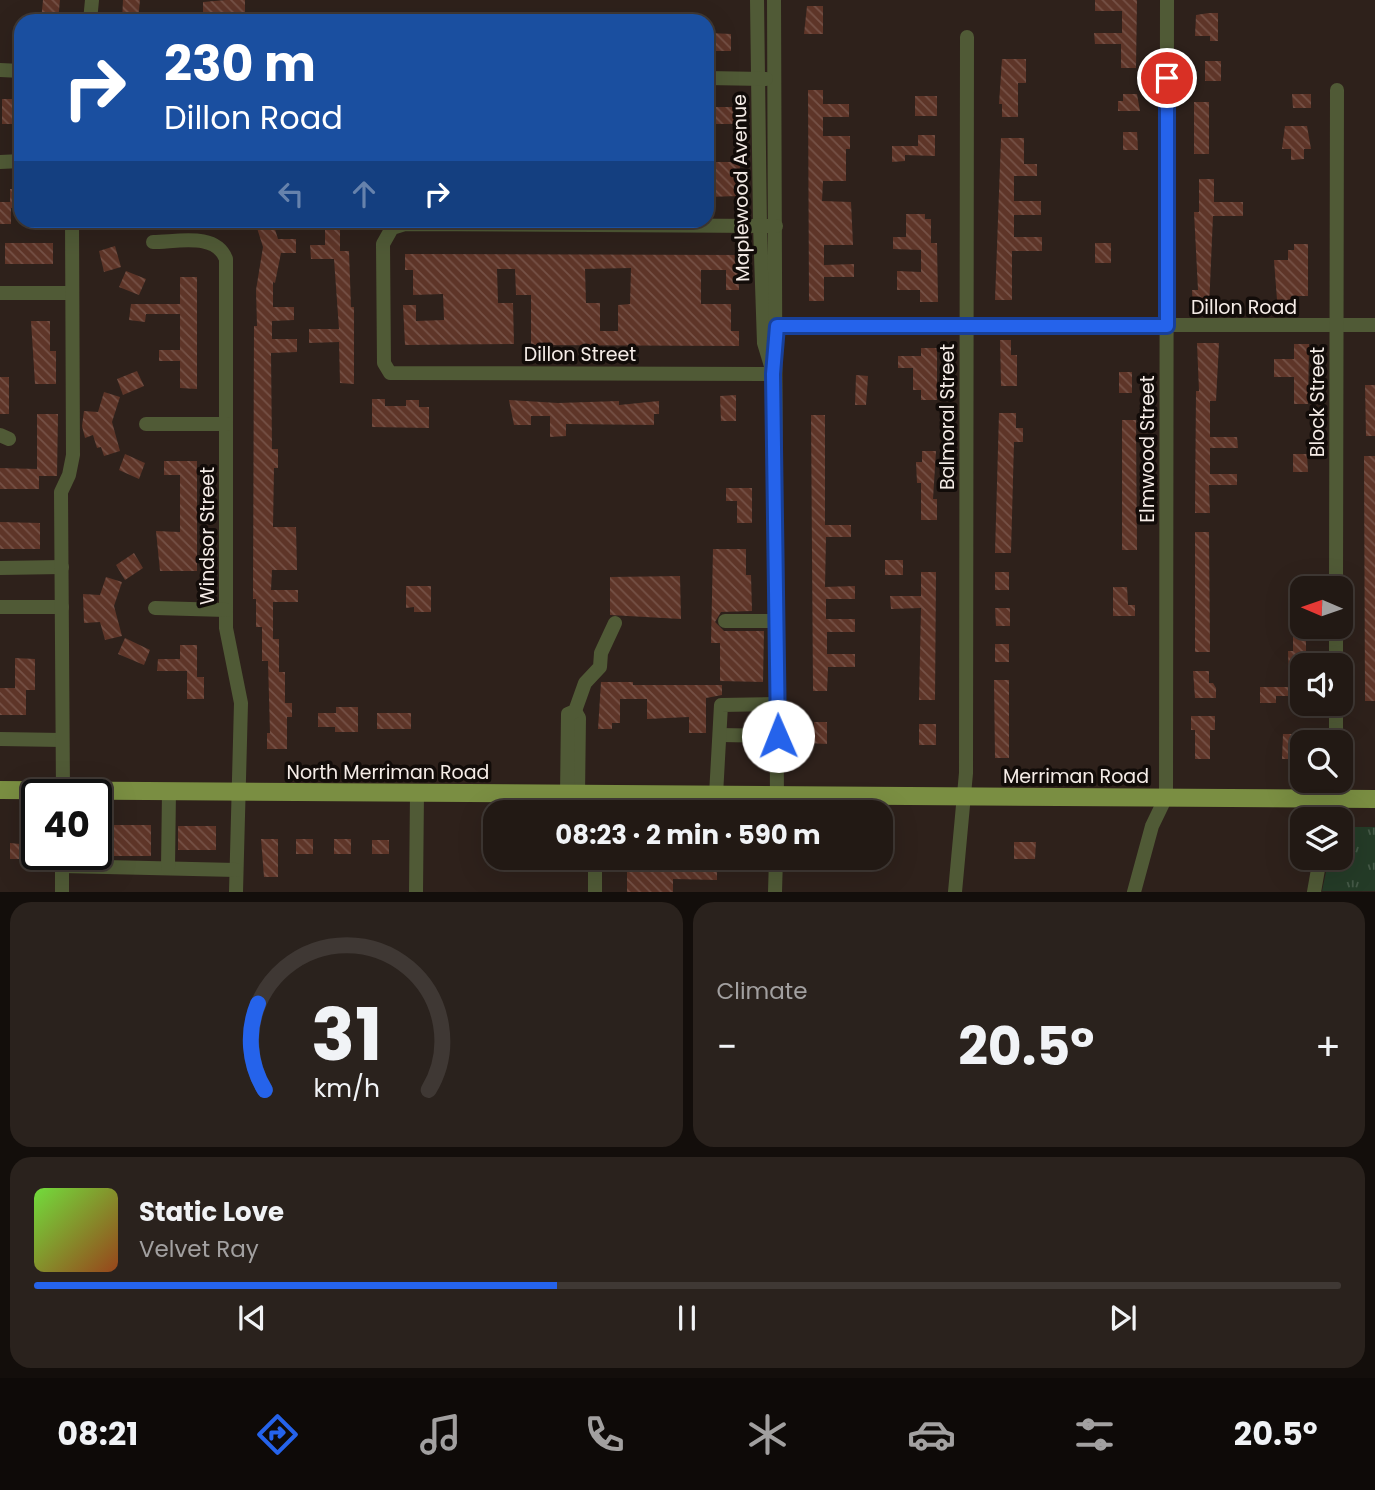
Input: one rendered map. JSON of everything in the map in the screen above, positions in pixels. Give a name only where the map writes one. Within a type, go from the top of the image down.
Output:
[{"type":"main road","name":"North Merriman Road","points":[[0,790],[21,791]]},
{"type":"main road","name":"North Merriman Road","points":[[112,792],[417,793],[584,799],[716,795],[750,800]]},
{"type":"main road","name":"Merriman Road","points":[[870,800],[963,796],[1375,799]]},
{"type":"street","name":"Maplewood Avenue","points":[[757,0],[764,343],[773,374]]},
{"type":"street","name":"Maplewood Avenue","points":[[774,0],[777,326],[773,374],[777,800]]},
{"type":"street","name":"Elmwood Street","points":[[1134,891],[1152,826],[1166,797],[1167,0]]},
{"type":"street","name":"Balmoral Street","points":[[956,891],[966,773],[967,37]]},
{"type":"street","points":[[714,78],[774,78]]},
{"type":"street","name":"Block Street","points":[[1336,576],[1337,90]]},
{"type":"street","name":"Dillon Street","points":[[714,226],[760,226]]},
{"type":"street","points":[[760,226],[776,226]]},
{"type":"street","points":[[63,779],[61,492],[69,475],[73,454],[72,228]]},
{"type":"street","name":"Dillon Street","points":[[392,228],[385,237],[384,363],[388,370],[773,374]]},
{"type":"street","name":"Windsor Street","points":[[153,242],[208,242],[223,251],[226,259],[226,610],[227,638],[241,703],[236,891]]},
{"type":"street","points":[[0,293],[72,293]]},
{"type":"street","name":"Dillon Road","points":[[777,326],[1375,326]]},
{"type":"street","points":[[146,424],[226,424]]},
{"type":"street","points":[[0,568],[62,567]]},
{"type":"street","points":[[0,607],[62,607]]},
{"type":"street","points":[[155,608],[226,610]]},
{"type":"street","points":[[725,621],[777,621]]},
{"type":"street","points":[[584,799],[579,718],[576,711],[585,684],[600,667],[601,653],[615,623]]},
{"type":"street","points":[[716,795],[721,705],[778,704]]},
{"type":"street","points":[[720,735],[778,736]]},
{"type":"street","points":[[0,739],[62,740]]},
{"type":"street","points":[[169,791],[169,868]]},
{"type":"street","points":[[416,891],[417,793]]},
{"type":"street","points":[[1332,807],[1335,793]]},
{"type":"street","points":[[112,864],[236,870]]},
{"type":"street","points":[[62,870],[62,891]]},
{"type":"street","points":[[595,870],[595,891]]},
{"type":"street","points":[[775,891],[776,870]]},
{"type":"street","points":[[1314,891],[1318,870]]},
{"type":"green space","points":[[1353,827],[1375,827],[1375,891],[1322,891],[1326,870],[1353,870]]},
{"type":"building","points":[[43,0],[60,0],[59,14],[42,14]]},
{"type":"building","points":[[123,0],[140,0],[139,14],[122,14]]},
{"type":"building","points":[[245,0],[245,14],[203,14],[203,2]]},
{"type":"building","points":[[1095,0],[1137,0],[1136,68],[1121,68],[1121,44],[1095,44],[1094,33],[1122,33],[1122,11],[1095,11]]},
{"type":"building","points":[[807,6],[823,6],[823,34],[804,34]]},
{"type":"building","points":[[1218,13],[1218,41],[1210,41],[1210,36],[1195,36],[1196,15]]},
{"type":"building","points":[[714,33],[731,34],[731,51],[714,51]]},
{"type":"building","points":[[1002,59],[1026,59],[1026,83],[1018,83],[1018,117],[1002,117],[1002,104],[999,104]]},
{"type":"building","points":[[1205,61],[1221,61],[1221,81],[1205,81]]},
{"type":"building","points":[[808,90],[823,90],[823,104],[849,104],[849,117],[823,117],[823,136],[850,136],[850,149],[846,149],[846,181],[823,181],[822,201],[851,202],[853,245],[824,245],[824,265],[854,264],[854,277],[824,277],[824,301],[809,301]]},
{"type":"building","points":[[1123,94],[1137,94],[1140,111],[1118,111],[1118,101],[1123,101]]},
{"type":"building","points":[[1292,94],[1311,94],[1311,108],[1293,108]]},
{"type":"building","points":[[915,96],[937,96],[937,116],[915,116]]},
{"type":"building","points":[[2,99],[14,99],[14,124],[2,124]]},
{"type":"building","points":[[1194,102],[1209,102],[1209,154],[1194,154]]},
{"type":"building","points":[[714,107],[734,107],[734,124],[714,124]]},
{"type":"building","points":[[1285,126],[1307,126],[1311,149],[1304,149],[1304,159],[1291,160],[1291,149],[1282,149]]},
{"type":"building","points":[[1123,132],[1137,132],[1138,150],[1123,150]]},
{"type":"building","points":[[918,135],[935,135],[935,156],[905,155],[905,161],[892,162],[892,146],[918,146]]},
{"type":"building","points":[[1001,138],[1024,138],[1024,164],[1037,164],[1037,176],[1014,176],[1014,201],[1041,201],[1041,215],[1014,215],[1014,237],[1042,237],[1042,251],[1012,251],[1012,300],[995,300]]},
{"type":"building","points":[[714,162],[740,162],[739,196],[714,197]]},
{"type":"building","points":[[1199,179],[1214,179],[1214,202],[1243,202],[1243,216],[1213,216],[1209,308],[1193,308],[1192,290],[1198,290],[1194,212],[1199,212]]},
{"type":"building","points":[[10,189],[14,189],[11,224],[0,224],[0,202],[10,202]]},
{"type":"building","points":[[906,214],[925,214],[925,219],[931,219],[931,243],[937,243],[938,302],[920,302],[920,290],[897,290],[897,271],[921,272],[921,250],[893,249],[893,237],[906,237]]},
{"type":"building","points":[[257,228],[275,228],[278,239],[296,239],[296,253],[281,253],[275,283],[273,282],[273,307],[294,307],[294,320],[272,321],[272,339],[297,339],[297,352],[271,353],[272,449],[278,449],[278,468],[274,468],[273,527],[296,527],[297,570],[272,570],[271,590],[298,590],[298,602],[273,602],[273,639],[279,639],[279,672],[285,672],[285,703],[292,703],[292,717],[287,717],[287,749],[267,749],[267,733],[270,733],[268,661],[262,661],[262,627],[256,627],[256,599],[253,599],[254,326],[257,326],[256,290],[263,247]]},
{"type":"building","points":[[325,228],[340,228],[340,251],[349,251],[351,307],[354,307],[354,384],[340,383],[339,342],[309,343],[309,329],[339,329],[334,259],[311,259],[310,245],[325,245]]},
{"type":"building","points":[[5,243],[53,243],[53,264],[5,264]]},
{"type":"building","points":[[1095,243],[1111,243],[1111,263],[1095,263]]},
{"type":"building","points":[[1294,244],[1308,244],[1308,296],[1298,296],[1297,301],[1277,300],[1274,260],[1288,260],[1288,250],[1294,250]]},
{"type":"building","points":[[115,246],[121,267],[104,272],[99,251]]},
{"type":"building","points":[[405,254],[738,255],[739,290],[726,290],[726,270],[701,270],[701,304],[731,304],[731,331],[739,331],[739,346],[531,345],[531,295],[516,295],[515,269],[497,269],[498,303],[513,303],[514,344],[405,345],[403,305],[416,305],[416,321],[444,320],[443,294],[413,295],[413,270],[405,270]],"holes":[[[631,268],[630,304],[618,305],[618,331],[600,331],[600,303],[586,303],[585,269]]]},
{"type":"building","points":[[126,271],[146,279],[139,295],[119,287]]},
{"type":"building","points":[[180,277],[197,277],[197,389],[180,388],[180,361],[159,361],[159,350],[180,350],[180,314],[146,314],[145,322],[129,320],[131,304],[180,304]]},
{"type":"building","points":[[31,321],[50,321],[50,351],[56,351],[56,384],[35,384]]},
{"type":"building","points":[[1000,340],[1011,340],[1011,355],[1017,355],[1017,386],[1001,386]]},
{"type":"building","points":[[1197,343],[1219,343],[1216,401],[1210,401],[1210,437],[1237,437],[1238,448],[1210,448],[1210,474],[1237,474],[1237,485],[1209,485],[1210,513],[1195,513],[1196,391],[1199,391]]},
{"type":"building","points":[[1294,344],[1309,344],[1308,404],[1294,404],[1294,377],[1274,377],[1274,359],[1294,359]]},
{"type":"building","points":[[921,348],[937,348],[937,400],[921,400],[921,390],[913,390],[913,368],[898,368],[898,356],[921,356]]},
{"type":"building","points":[[137,371],[144,386],[123,395],[117,379]]},
{"type":"building","points":[[1119,372],[1132,372],[1132,393],[1119,393]]},
{"type":"building","points":[[856,375],[868,376],[866,405],[855,405]]},
{"type":"building","points":[[0,377],[9,377],[9,414],[0,414]]},
{"type":"building","points":[[1365,385],[1375,385],[1375,436],[1366,436]]},
{"type":"building","points":[[104,392],[120,397],[112,422],[120,451],[104,456],[101,447],[97,448],[93,435],[85,438],[82,426],[84,411],[98,412]]},
{"type":"building","points":[[736,395],[736,421],[721,421],[720,396]]},
{"type":"building","points":[[372,399],[385,399],[385,406],[406,406],[406,400],[419,400],[419,407],[429,407],[429,428],[372,427]]},
{"type":"building","points":[[509,400],[558,403],[619,401],[619,405],[659,401],[659,414],[654,414],[654,425],[566,424],[566,436],[550,437],[550,416],[531,416],[531,425],[514,425]]},
{"type":"building","points":[[999,413],[1016,413],[1016,428],[1023,428],[1023,442],[1014,442],[1011,553],[995,553]]},
{"type":"building","points":[[37,414],[58,414],[57,476],[39,476],[39,489],[0,489],[0,468],[37,469]]},
{"type":"building","points":[[811,415],[825,415],[825,525],[851,525],[851,537],[826,537],[825,587],[855,586],[855,599],[826,599],[826,619],[855,619],[855,632],[827,632],[827,654],[855,654],[855,667],[828,667],[827,691],[813,691]]},
{"type":"building","points":[[1122,420],[1136,420],[1137,550],[1122,550]]},
{"type":"building","points":[[922,451],[936,451],[933,499],[937,499],[937,520],[921,520],[921,483],[917,483],[916,462],[922,462]]},
{"type":"building","points":[[125,454],[145,463],[139,479],[119,470]]},
{"type":"building","points":[[1293,454],[1307,454],[1308,472],[1293,472]]},
{"type":"building","points":[[1364,456],[1375,456],[1375,701],[1365,701]]},
{"type":"building","points":[[164,461],[197,461],[197,571],[160,571],[156,531],[180,532],[180,475],[164,475]]},
{"type":"building","points":[[726,488],[752,488],[752,523],[737,523],[737,501],[726,501]]},
{"type":"building","points":[[0,522],[40,523],[40,549],[0,549]]},
{"type":"building","points":[[1195,532],[1209,532],[1210,652],[1195,652]]},
{"type":"building","points":[[713,549],[746,549],[746,575],[751,575],[752,611],[721,612],[715,622],[724,631],[764,631],[763,682],[720,681],[720,643],[711,643]]},
{"type":"building","points":[[134,553],[143,568],[125,580],[116,565]]},
{"type":"building","points":[[885,560],[903,560],[903,575],[885,575]]},
{"type":"building","points":[[921,572],[936,572],[935,700],[919,700],[921,608],[891,609],[890,596],[921,596]]},
{"type":"building","points":[[995,572],[1009,572],[1009,590],[995,590]]},
{"type":"building","points":[[680,576],[681,619],[610,615],[610,577]]},
{"type":"building","points":[[106,577],[122,582],[114,606],[122,636],[105,640],[100,622],[84,623],[83,594],[100,595]]},
{"type":"building","points":[[406,586],[431,586],[431,612],[414,612],[414,607],[406,608]]},
{"type":"building","points":[[1113,587],[1127,587],[1128,605],[1135,605],[1135,616],[1113,616]]},
{"type":"building","points":[[995,608],[1010,608],[1010,626],[996,626]]},
{"type":"building","points":[[125,638],[150,650],[144,665],[118,654]]},
{"type":"building","points":[[1293,639],[1306,640],[1306,653],[1290,653],[1290,696],[1276,696],[1276,703],[1260,703],[1260,687],[1289,687],[1288,651],[1293,651]]},
{"type":"building","points":[[995,644],[1009,644],[1009,662],[995,662]]},
{"type":"building","points":[[180,645],[197,645],[197,677],[204,677],[204,699],[187,699],[187,671],[157,671],[158,659],[180,659]]},
{"type":"building","points":[[15,658],[35,659],[35,690],[26,690],[26,715],[0,715],[0,688],[15,688]]},
{"type":"building","points":[[1193,671],[1209,671],[1209,683],[1213,683],[1216,688],[1216,698],[1195,698]]},
{"type":"building","points":[[994,680],[1009,680],[1009,758],[995,758]]},
{"type":"building","points":[[601,682],[633,682],[633,685],[722,685],[722,695],[706,698],[706,733],[689,733],[689,717],[647,719],[647,699],[620,699],[620,723],[612,723],[612,729],[598,729]]},
{"type":"building","points":[[336,707],[358,707],[358,732],[335,732],[335,727],[318,727],[318,713],[336,713]]},
{"type":"building","points":[[377,713],[411,713],[411,729],[377,729]]},
{"type":"building","points":[[1191,716],[1215,716],[1215,730],[1210,730],[1210,759],[1195,759],[1195,730],[1191,730]]},
{"type":"building","points":[[814,722],[827,722],[827,744],[807,743],[807,732],[814,732]]},
{"type":"building","points":[[919,724],[936,724],[936,745],[919,745]]},
{"type":"building","points":[[1283,734],[1290,734],[1290,759],[1282,759]]},
{"type":"building","points":[[112,825],[151,825],[151,856],[112,856]]},
{"type":"building","points":[[178,826],[216,826],[216,850],[178,850]]},
{"type":"building","points":[[261,839],[278,839],[278,877],[264,877]]},
{"type":"building","points":[[296,839],[313,839],[313,854],[296,854]]},
{"type":"building","points":[[334,839],[351,839],[351,854],[334,854]]},
{"type":"building","points":[[372,840],[389,840],[389,854],[372,854]]},
{"type":"building","points":[[1014,842],[1036,842],[1035,859],[1014,859]]},
{"type":"building","points":[[10,843],[21,844],[21,859],[10,859]]},
{"type":"building","points":[[627,870],[717,870],[717,880],[673,879],[673,892],[627,892]]},
{"type":"route","points":[[778,736],[776,437],[773,374],[777,326],[1167,326],[1167,78]]}]
